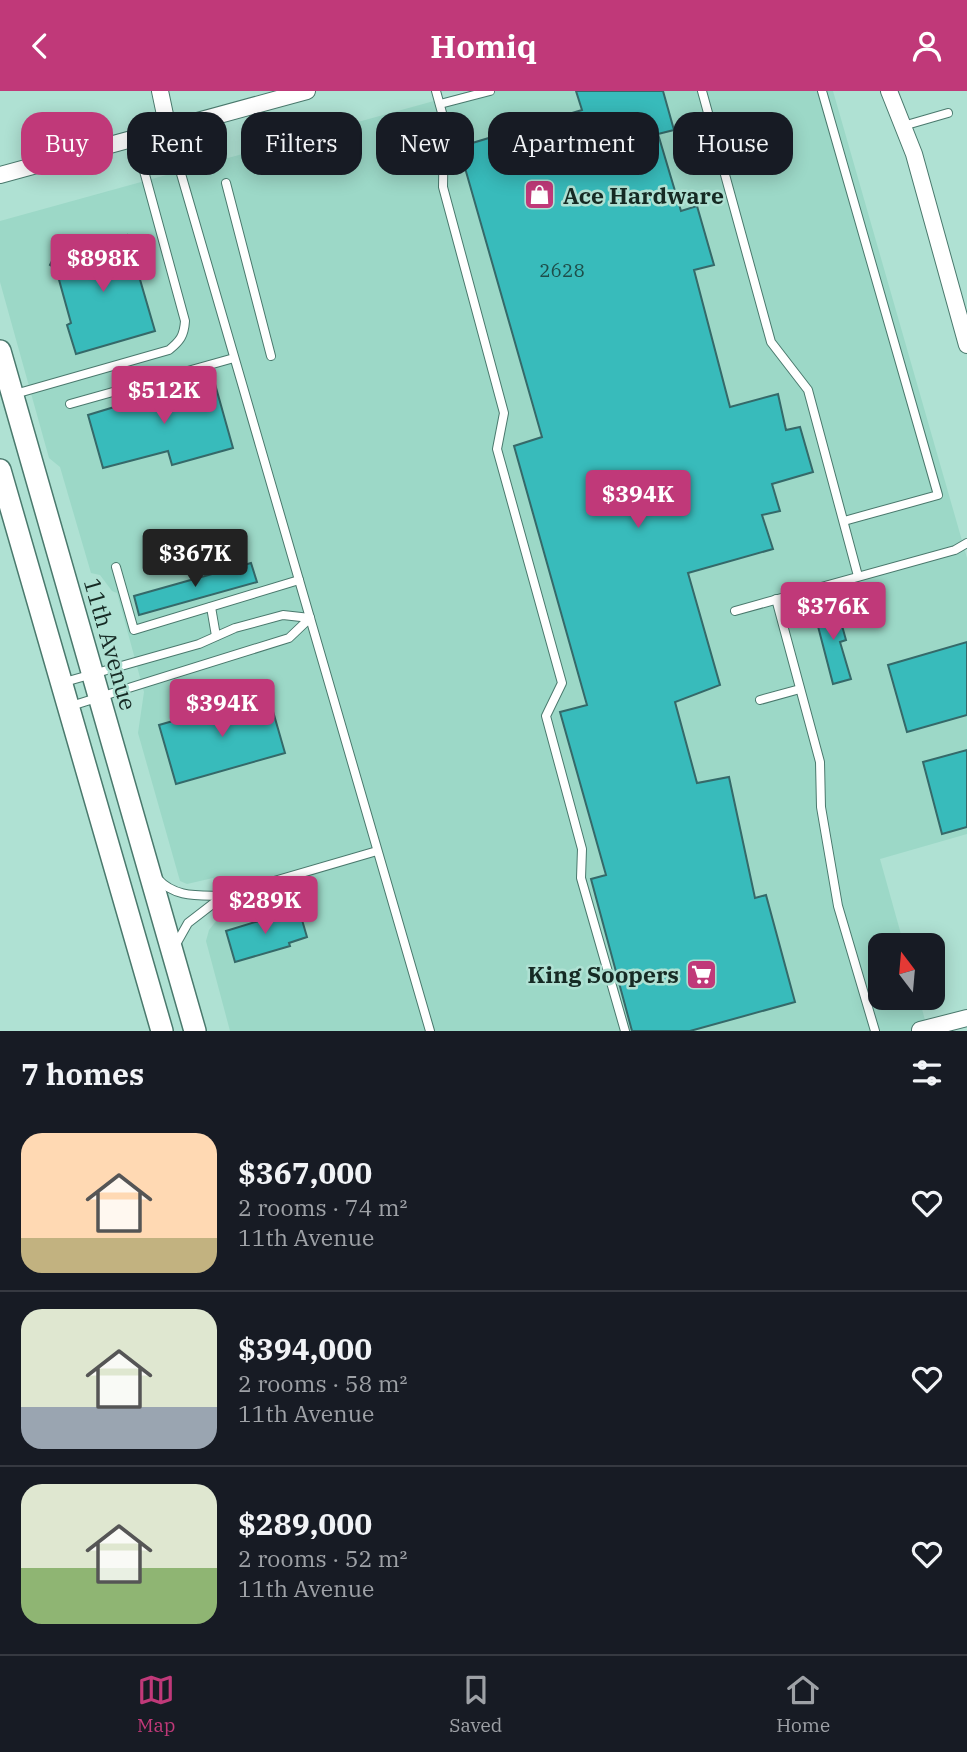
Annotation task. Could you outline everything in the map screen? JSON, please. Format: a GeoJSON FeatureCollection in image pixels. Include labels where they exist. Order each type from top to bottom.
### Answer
{"type":"FeatureCollection","features":[{"type":"Feature","properties":{"kind":"main road","name":"11th Avenue"},"geometry":{"type":"LineString","coordinates":[[0,351],[195,1031]]}},
{"type":"Feature","properties":{"kind":"main road"},"geometry":{"type":"LineString","coordinates":[[0,470],[162,1031]]}},
{"type":"Feature","properties":{"kind":"street"},"geometry":{"type":"LineString","coordinates":[[160,91],[164,112]]}},
{"type":"Feature","properties":{"kind":"street"},"geometry":{"type":"LineString","coordinates":[[227,113],[307,91]]}},
{"type":"Feature","properties":{"kind":"street"},"geometry":{"type":"LineString","coordinates":[[889,91],[914,154],[965,327],[967,345]]}},
{"type":"Feature","properties":{"kind":"street"},"geometry":{"type":"LineString","coordinates":[[0,175],[127,140]]}},
{"type":"Feature","properties":{"kind":"street"},"geometry":{"type":"LineString","coordinates":[[918,1031],[967,1017]]}},
{"type":"Feature","properties":{"kind":"lane"},"geometry":{"type":"LineString","coordinates":[[436,91],[444,120],[443,187],[504,413],[497,449],[562,684],[546,716],[582,849],[581,878],[625,1031]]}},
{"type":"Feature","properties":{"kind":"lane"},"geometry":{"type":"LineString","coordinates":[[440,104],[490,91]]}},
{"type":"Feature","properties":{"kind":"lane"},"geometry":{"type":"LineString","coordinates":[[702,91],[771,342],[808,390],[858,576]]}},
{"type":"Feature","properties":{"kind":"lane"},"geometry":{"type":"LineString","coordinates":[[822,91],[938,495],[844,521]]}},
{"type":"Feature","properties":{"kind":"lane"},"geometry":{"type":"LineString","coordinates":[[903,126],[948,113]]}},
{"type":"Feature","properties":{"kind":"lane"},"geometry":{"type":"LineString","coordinates":[[12,395],[169,350],[180,341],[185,321],[145,175]]}},
{"type":"Feature","properties":{"kind":"lane"},"geometry":{"type":"LineString","coordinates":[[181,175],[429,1031]]}},
{"type":"Feature","properties":{"kind":"lane"},"geometry":{"type":"LineString","coordinates":[[226,183],[271,356]]}},
{"type":"Feature","properties":{"kind":"lane"},"geometry":{"type":"LineString","coordinates":[[69,404],[234,358]]}},
{"type":"Feature","properties":{"kind":"lane"},"geometry":{"type":"LineString","coordinates":[[735,611],[955,550],[967,543]]}},
{"type":"Feature","properties":{"kind":"lane"},"geometry":{"type":"LineString","coordinates":[[116,567],[134,630],[299,580]]}},
{"type":"Feature","properties":{"kind":"lane"},"geometry":{"type":"LineString","coordinates":[[776,599],[820,762],[821,807],[838,906],[875,1031]]}},
{"type":"Feature","properties":{"kind":"lane"},"geometry":{"type":"LineString","coordinates":[[211,607],[216,636]]}},
{"type":"Feature","properties":{"kind":"lane"},"geometry":{"type":"LineString","coordinates":[[61,683],[199,644],[282,615],[310,618]]}},
{"type":"Feature","properties":{"kind":"lane"},"geometry":{"type":"LineString","coordinates":[[68,707],[289,638],[310,618]]}},
{"type":"Feature","properties":{"kind":"lane"},"geometry":{"type":"LineString","coordinates":[[760,700],[800,689]]}},
{"type":"Feature","properties":{"kind":"lane"},"geometry":{"type":"LineString","coordinates":[[149,871],[165,887],[181,894],[223,896],[377,851]]}},
{"type":"Feature","properties":{"kind":"lane"},"geometry":{"type":"LineString","coordinates":[[176,970],[175,945],[181,933],[188,923],[223,896]]}},
{"type":"Feature","properties":{"kind":"shaded area"},"geometry":{"type":"Polygon","coordinates":[[[470,91],[833,91],[967,558],[967,834],[880,859],[901,933],[868,933],[868,1010],[922,1010],[928,1031],[230,1031],[206,941],[209,930],[217,920],[227,917],[213,878],[187,884],[180,881],[138,733],[144,692],[117,593],[112,591],[100,575],[91,573],[60,467],[49,458],[0,282],[0,221],[166,175],[227,175],[227,158],[241,154],[241,175],[362,175],[362,121],[376,117],[376,175],[474,175],[474,112],[394,112],[470,91]]]}},
{"type":"Feature","properties":{"kind":"building"},"geometry":{"type":"Polygon","coordinates":[[[576,91],[663,91],[673,130],[659,134],[659,112],[575,112],[582,110],[576,91]]]}},
{"type":"Feature","properties":{"kind":"building"},"geometry":{"type":"Polygon","coordinates":[[[659,137],[681,211],[697,206],[714,265],[694,270],[730,407],[778,394],[786,430],[800,427],[813,472],[772,484],[780,511],[762,515],[773,549],[688,573],[720,685],[675,702],[697,783],[729,777],[755,898],[766,895],[795,1002],[690,1031],[632,1031],[591,879],[606,875],[560,712],[587,705],[514,446],[542,437],[467,175],[474,175],[474,142],[488,138],[488,175],[659,175],[659,137]]]}},
{"type":"Feature","properties":{"kind":"building"},"geometry":{"type":"Polygon","coordinates":[[[127,235],[155,331],[76,354],[67,325],[71,323],[56,269],[50,265],[57,251],[63,253],[127,235]]]}},
{"type":"Feature","properties":{"kind":"building"},"geometry":{"type":"Polygon","coordinates":[[[213,377],[233,448],[172,465],[168,451],[103,468],[88,415],[213,377]]]}},
{"type":"Feature","properties":{"kind":"building"},"geometry":{"type":"Polygon","coordinates":[[[251,563],[257,582],[139,615],[134,596],[251,563]]]}},
{"type":"Feature","properties":{"kind":"building"},"geometry":{"type":"Polygon","coordinates":[[[836,604],[846,640],[840,642],[851,679],[833,684],[814,611],[836,604]]]}},
{"type":"Feature","properties":{"kind":"building"},"geometry":{"type":"Polygon","coordinates":[[[967,642],[967,715],[907,732],[888,665],[967,642]]]}},
{"type":"Feature","properties":{"kind":"building"},"geometry":{"type":"Polygon","coordinates":[[[268,694],[285,753],[176,784],[159,725],[268,694]]]}},
{"type":"Feature","properties":{"kind":"building"},"geometry":{"type":"Polygon","coordinates":[[[967,750],[967,827],[942,834],[923,762],[967,750]]]}},
{"type":"Feature","properties":{"kind":"building"},"geometry":{"type":"Polygon","coordinates":[[[300,913],[307,937],[289,943],[290,946],[235,962],[226,931],[275,916],[276,919],[300,913]]]}},
{"type":"Feature","properties":{"kind":"place","name":"Ace Hardware"},"geometry":{"type":"Point","coordinates":[540,195]}},
{"type":"Feature","properties":{"kind":"place","name":"King Soopers"},"geometry":{"type":"Point","coordinates":[702,974]}}]}
